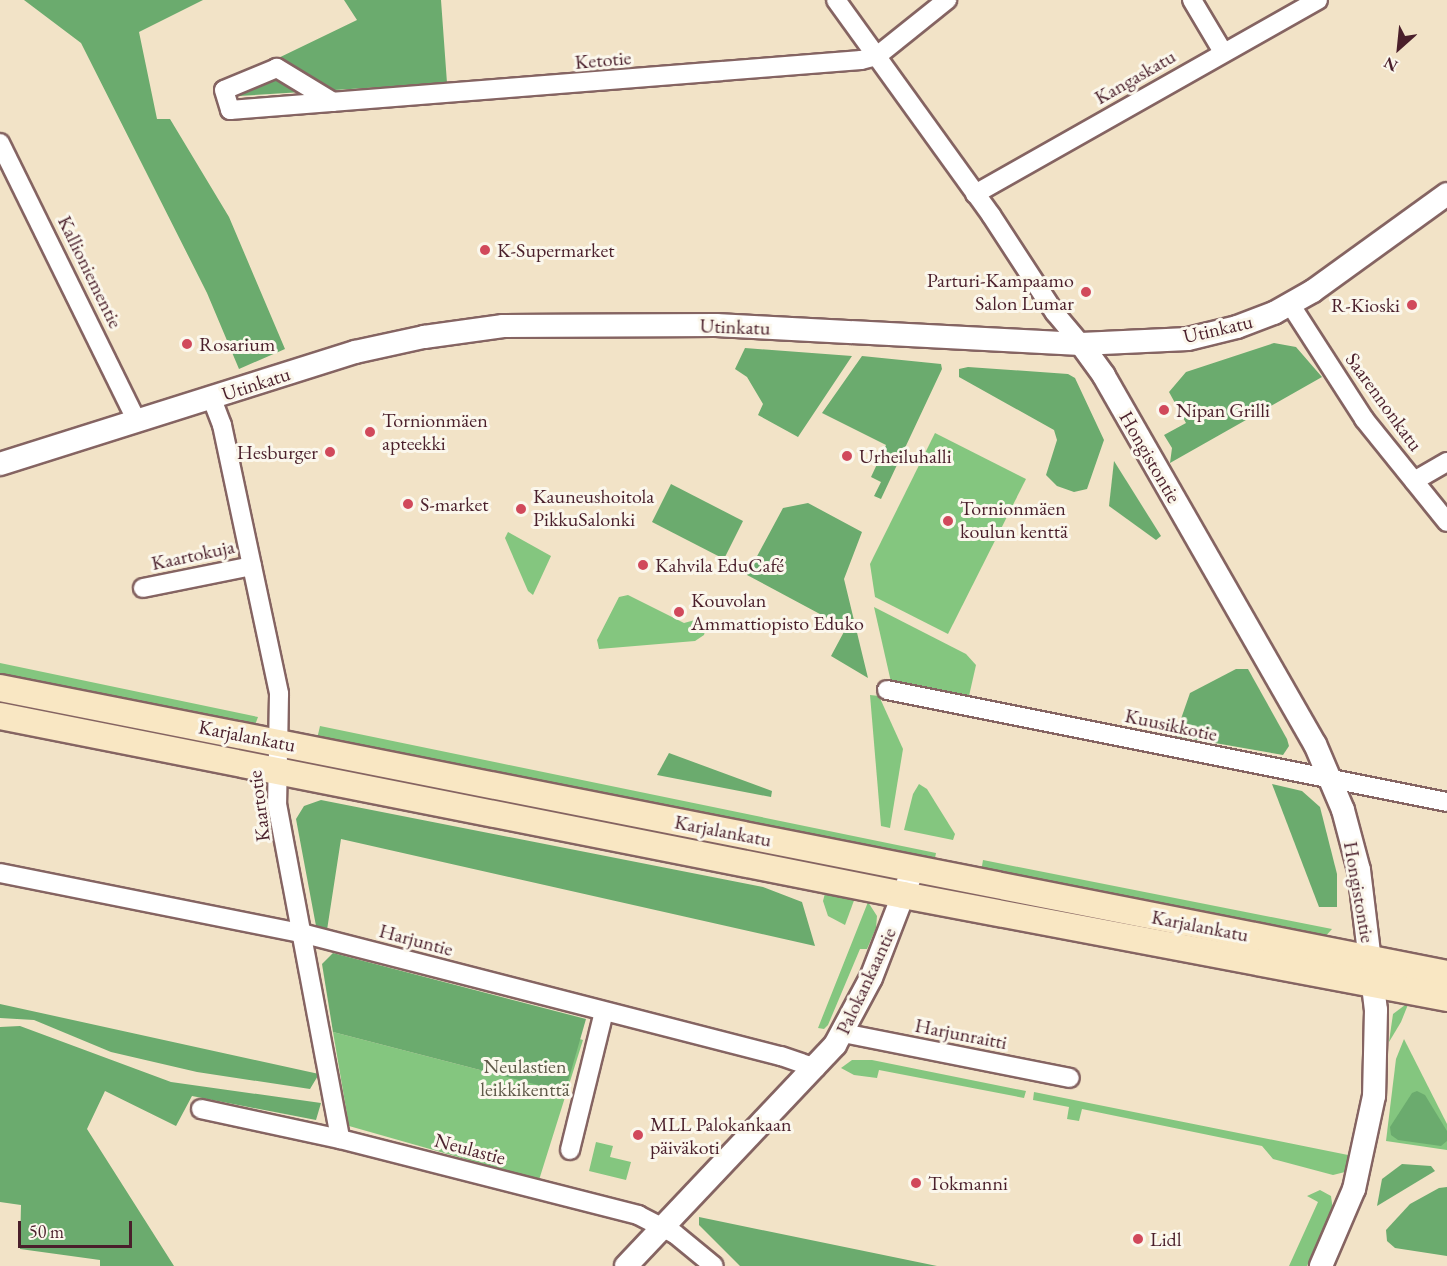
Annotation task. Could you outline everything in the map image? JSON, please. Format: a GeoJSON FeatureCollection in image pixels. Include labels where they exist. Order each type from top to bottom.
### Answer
{"type":"FeatureCollection","features":[{"type":"Feature","properties":{"kind":"main road","name":"Karjalankatu"},"geometry":{"type":"LineString","coordinates":[[0,688],[913,869],[1372,972],[1447,998]]}},
{"type":"Feature","properties":{"kind":"main road","name":"Karjalankatu"},"geometry":{"type":"LineString","coordinates":[[0,716],[903,895],[1372,972],[1447,974]]}},
{"type":"Feature","properties":{"kind":"street","name":"Hongistontie"},"geometry":{"type":"LineString","coordinates":[[836,0],[975,194],[1055,313],[1104,375],[1332,780],[1359,870],[1372,972],[1376,1062],[1370,1126],[1354,1189],[1321,1266]]}},
{"type":"Feature","properties":{"kind":"street"},"geometry":{"type":"LineString","coordinates":[[877,56],[947,0]]}},
{"type":"Feature","properties":{"kind":"street"},"geometry":{"type":"LineString","coordinates":[[1192,0],[1223,52]]}},
{"type":"Feature","properties":{"kind":"street","name":"Kangaskatu"},"geometry":{"type":"LineString","coordinates":[[975,194],[1318,0]]}},
{"type":"Feature","properties":{"kind":"street","name":"Ketotie"},"geometry":{"type":"LineString","coordinates":[[333,102],[276,68],[224,90],[230,111],[572,86],[877,56]]}},
{"type":"Feature","properties":{"kind":"street","name":"Kallioniementie"},"geometry":{"type":"LineString","coordinates":[[0,143],[137,422]]}},
{"type":"Feature","properties":{"kind":"street","name":"Utinkatu"},"geometry":{"type":"LineString","coordinates":[[0,464],[213,399],[355,352],[503,326],[716,326],[1081,344],[1188,339],[1248,324],[1290,304],[1447,194]]}},
{"type":"Feature","properties":{"kind":"street","name":"Saarennonkatu"},"geometry":{"type":"LineString","coordinates":[[1290,304],[1359,412],[1447,522]]}},
{"type":"Feature","properties":{"kind":"street","name":"Kaartotie"},"geometry":{"type":"LineString","coordinates":[[213,399],[222,425],[279,694],[276,742],[277,804],[305,934],[340,1139]]}},
{"type":"Feature","properties":{"kind":"street"},"geometry":{"type":"LineString","coordinates":[[1414,481],[1447,462]]}},
{"type":"Feature","properties":{"kind":"street","name":"Kaartokuja"},"geometry":{"type":"LineString","coordinates":[[143,588],[252,566]]}},
{"type":"Feature","properties":{"kind":"street","name":"Kuusikkotie"},"geometry":{"type":"LineString","coordinates":[[887,690],[1447,802]]}},
{"type":"Feature","properties":{"kind":"street","name":"Palokankaantie"},"geometry":{"type":"LineString","coordinates":[[627,1266],[662,1225],[816,1068],[843,1033],[871,978],[913,869]]}},
{"type":"Feature","properties":{"kind":"street","name":"Harjuntie"},"geometry":{"type":"LineString","coordinates":[[0,873],[305,934],[781,1056],[816,1068]]}},
{"type":"Feature","properties":{"kind":"street"},"geometry":{"type":"LineString","coordinates":[[570,1150],[604,1012]]}},
{"type":"Feature","properties":{"kind":"street","name":"Harjunraitti"},"geometry":{"type":"LineString","coordinates":[[843,1033],[1070,1078]]}},
{"type":"Feature","properties":{"kind":"street","name":"Neulastie"},"geometry":{"type":"LineString","coordinates":[[201,1109],[340,1139],[638,1215],[662,1225],[714,1266]]}},
{"type":"Feature","properties":{"kind":"green space"},"geometry":{"type":"Polygon","coordinates":[[[24,0],[203,0],[139,32],[157,119],[170,119],[229,217],[285,349],[239,369],[207,293],[81,43],[24,0]]]}},
{"type":"Feature","properties":{"kind":"green space"},"geometry":{"type":"Polygon","coordinates":[[[344,0],[441,0],[447,83],[239,96],[233,80],[357,20],[344,0]]]}},
{"type":"Feature","properties":{"kind":"green space"},"geometry":{"type":"Polygon","coordinates":[[[1274,343],[1296,347],[1322,377],[1170,463],[1172,448],[1164,435],[1186,423],[1169,392],[1186,372],[1274,343]]]}},
{"type":"Feature","properties":{"kind":"green space"},"geometry":{"type":"Polygon","coordinates":[[[745,348],[852,356],[798,437],[758,415],[763,404],[747,377],[735,369],[745,348]]]}},
{"type":"Feature","properties":{"kind":"green space"},"geometry":{"type":"Polygon","coordinates":[[[862,356],[941,364],[942,369],[881,499],[874,496],[881,482],[871,477],[886,445],[822,413],[862,356]]]}},
{"type":"Feature","properties":{"kind":"green space"},"geometry":{"type":"Polygon","coordinates":[[[968,367],[1068,374],[1075,378],[1104,440],[1087,489],[1074,492],[1057,486],[1046,475],[1057,440],[1054,430],[959,377],[959,369],[968,367]]]}},
{"type":"Feature","properties":{"kind":"green space","name":"Tornionmäen koulun kenttä"},"geometry":{"type":"Polygon","coordinates":[[[935,433],[1026,479],[948,634],[875,597],[870,564],[935,433]]]}},
{"type":"Feature","properties":{"kind":"green space"},"geometry":{"type":"Polygon","coordinates":[[[1114,461],[1161,536],[1156,540],[1109,506],[1114,461]]]}},
{"type":"Feature","properties":{"kind":"green space"},"geometry":{"type":"Polygon","coordinates":[[[671,484],[743,521],[724,559],[652,522],[671,484]]]}},
{"type":"Feature","properties":{"kind":"green space"},"geometry":{"type":"Polygon","coordinates":[[[808,503],[862,532],[844,579],[868,678],[831,656],[846,628],[747,575],[783,508],[808,503]]]}},
{"type":"Feature","properties":{"kind":"green space"},"geometry":{"type":"Polygon","coordinates":[[[508,532],[551,556],[533,595],[528,591],[505,538],[508,532]]]}},
{"type":"Feature","properties":{"kind":"green space"},"geometry":{"type":"Polygon","coordinates":[[[628,595],[684,623],[695,620],[706,627],[704,635],[695,641],[599,649],[597,640],[619,597],[628,595]]]}},
{"type":"Feature","properties":{"kind":"green space"},"geometry":{"type":"Polygon","coordinates":[[[874,607],[966,654],[976,665],[969,696],[891,682],[874,607]]]}},
{"type":"Feature","properties":{"kind":"green space"},"geometry":{"type":"Polygon","coordinates":[[[0,663],[258,717],[253,730],[0,679],[0,663]]]}},
{"type":"Feature","properties":{"kind":"green space"},"geometry":{"type":"Polygon","coordinates":[[[1236,669],[1248,669],[1287,739],[1289,746],[1283,755],[1175,736],[1190,693],[1236,669]]]}},
{"type":"Feature","properties":{"kind":"green space"},"geometry":{"type":"Polygon","coordinates":[[[870,695],[879,696],[903,749],[890,828],[881,826],[870,695]]]}},
{"type":"Feature","properties":{"kind":"green space"},"geometry":{"type":"Polygon","coordinates":[[[0,697],[245,744],[243,755],[0,706],[0,697]]]}},
{"type":"Feature","properties":{"kind":"green space"},"geometry":{"type":"Polygon","coordinates":[[[320,726],[936,853],[934,863],[317,739],[320,726]]]}},
{"type":"Feature","properties":{"kind":"green space"},"geometry":{"type":"Polygon","coordinates":[[[669,753],[772,791],[771,797],[657,775],[669,753]]]}},
{"type":"Feature","properties":{"kind":"green space"},"geometry":{"type":"Polygon","coordinates":[[[313,758],[884,875],[884,877],[311,768],[313,758]]]}},
{"type":"Feature","properties":{"kind":"green space"},"geometry":{"type":"Polygon","coordinates":[[[919,784],[927,789],[955,834],[953,840],[904,830],[913,794],[919,784]]]}},
{"type":"Feature","properties":{"kind":"green space"},"geometry":{"type":"Polygon","coordinates":[[[1272,784],[1302,791],[1320,807],[1337,874],[1337,907],[1319,907],[1272,784]]]}},
{"type":"Feature","properties":{"kind":"green space"},"geometry":{"type":"Polygon","coordinates":[[[321,800],[763,887],[802,902],[815,946],[341,839],[327,930],[316,926],[296,819],[304,806],[321,800]]]}},
{"type":"Feature","properties":{"kind":"green space"},"geometry":{"type":"Polygon","coordinates":[[[983,860],[1332,929],[1324,938],[981,872],[983,860]]]}},
{"type":"Feature","properties":{"kind":"green space"},"geometry":{"type":"Polygon","coordinates":[[[826,889],[856,895],[845,925],[828,916],[823,901],[826,889]]]}},
{"type":"Feature","properties":{"kind":"green space"},"geometry":{"type":"Polygon","coordinates":[[[868,902],[877,916],[876,928],[867,949],[860,949],[828,1025],[824,1029],[818,1028],[868,902]]]}},
{"type":"Feature","properties":{"kind":"green space","name":"Neulastien leikkikenttä"},"geometry":{"type":"Polygon","coordinates":[[[333,953],[586,1019],[565,1092],[333,1032],[322,964],[333,953]]]}},
{"type":"Feature","properties":{"kind":"green space"},"geometry":{"type":"Polygon","coordinates":[[[1409,1002],[1401,1022],[1389,1042],[1393,1014],[1409,1002]]]}},
{"type":"Feature","properties":{"kind":"green space"},"geometry":{"type":"Polygon","coordinates":[[[0,1004],[319,1074],[310,1089],[197,1072],[111,1052],[34,1020],[0,1018],[0,1004]]]}},
{"type":"Feature","properties":{"kind":"green space","name":"Neulastien leikkikenttä"},"geometry":{"type":"Polygon","coordinates":[[[495,1014],[583,1040],[539,1180],[349,1126],[333,1032],[480,1070],[495,1014]]]}},
{"type":"Feature","properties":{"kind":"green space"},"geometry":{"type":"Polygon","coordinates":[[[20,1026],[171,1082],[321,1103],[316,1120],[192,1096],[176,1126],[105,1091],[87,1129],[174,1266],[100,1266],[100,1260],[20,1249],[21,1205],[0,1202],[0,1027],[20,1026]]]}},
{"type":"Feature","properties":{"kind":"green space"},"geometry":{"type":"Polygon","coordinates":[[[1404,1039],[1447,1124],[1447,1150],[1386,1141],[1396,1059],[1404,1039]]]}},
{"type":"Feature","properties":{"kind":"green space"},"geometry":{"type":"Polygon","coordinates":[[[852,1060],[872,1060],[1026,1091],[1024,1098],[879,1070],[877,1078],[854,1075],[841,1068],[852,1060]]]}},
{"type":"Feature","properties":{"kind":"green space"},"geometry":{"type":"Polygon","coordinates":[[[1417,1091],[1425,1095],[1447,1131],[1447,1141],[1441,1146],[1398,1140],[1391,1135],[1390,1127],[1412,1093],[1417,1091]]]}},
{"type":"Feature","properties":{"kind":"green space"},"geometry":{"type":"Polygon","coordinates":[[[1034,1092],[1353,1156],[1345,1172],[1333,1175],[1273,1159],[1262,1146],[1082,1109],[1079,1121],[1067,1119],[1069,1107],[1033,1100],[1034,1092]]]}},
{"type":"Feature","properties":{"kind":"green space"},"geometry":{"type":"Polygon","coordinates":[[[596,1142],[613,1146],[610,1157],[631,1162],[626,1180],[589,1171],[596,1142]]]}},
{"type":"Feature","properties":{"kind":"green space"},"geometry":{"type":"Polygon","coordinates":[[[1402,1164],[1431,1166],[1435,1171],[1377,1206],[1382,1179],[1402,1164]]]}},
{"type":"Feature","properties":{"kind":"green space"},"geometry":{"type":"Polygon","coordinates":[[[1447,1187],[1447,1256],[1395,1248],[1387,1241],[1386,1230],[1410,1204],[1439,1188],[1447,1187]]]}},
{"type":"Feature","properties":{"kind":"green space"},"geometry":{"type":"Polygon","coordinates":[[[1320,1190],[1331,1196],[1333,1210],[1307,1266],[1289,1266],[1318,1202],[1307,1196],[1320,1190]]]}},
{"type":"Feature","properties":{"kind":"green space"},"geometry":{"type":"Polygon","coordinates":[[[699,1217],[937,1266],[740,1266],[699,1225],[699,1217]]]}},
{"type":"Feature","properties":{"kind":"place","name":"K-Supermarket"},"geometry":{"type":"Point","coordinates":[485,250]}},
{"type":"Feature","properties":{"kind":"place","name":"Parturi-Kampaamo Salon Lumar"},"geometry":{"type":"Point","coordinates":[1086,292]}},
{"type":"Feature","properties":{"kind":"place","name":"R-Kioski"},"geometry":{"type":"Point","coordinates":[1412,305]}},
{"type":"Feature","properties":{"kind":"place","name":"Rosarium"},"geometry":{"type":"Point","coordinates":[187,344]}},
{"type":"Feature","properties":{"kind":"place","name":"Nipan Grilli"},"geometry":{"type":"Point","coordinates":[1164,410]}},
{"type":"Feature","properties":{"kind":"place","name":"Tornionmäen apteekki"},"geometry":{"type":"Point","coordinates":[370,432]}},
{"type":"Feature","properties":{"kind":"place","name":"Hesburger"},"geometry":{"type":"Point","coordinates":[330,452]}},
{"type":"Feature","properties":{"kind":"place","name":"Urheiluhalli"},"geometry":{"type":"Point","coordinates":[847,456]}},
{"type":"Feature","properties":{"kind":"place","name":"S-market"},"geometry":{"type":"Point","coordinates":[408,504]}},
{"type":"Feature","properties":{"kind":"place","name":"Kauneushoitola PikkuSalonki"},"geometry":{"type":"Point","coordinates":[521,509]}},
{"type":"Feature","properties":{"kind":"place","name":"Tornionmäen koulun kenttä"},"geometry":{"type":"Point","coordinates":[948,521]}},
{"type":"Feature","properties":{"kind":"place","name":"Kahvila EduCafé"},"geometry":{"type":"Point","coordinates":[643,565]}},
{"type":"Feature","properties":{"kind":"place","name":"Kouvolan Ammattiopisto Eduko"},"geometry":{"type":"Point","coordinates":[679,612]}},
{"type":"Feature","properties":{"kind":"place","name":"MLL Palokankaan päiväkoti"},"geometry":{"type":"Point","coordinates":[638,1135]}},
{"type":"Feature","properties":{"kind":"place","name":"Tokmanni"},"geometry":{"type":"Point","coordinates":[916,1183]}},
{"type":"Feature","properties":{"kind":"place","name":"Lidl"},"geometry":{"type":"Point","coordinates":[1138,1239]}}]}
